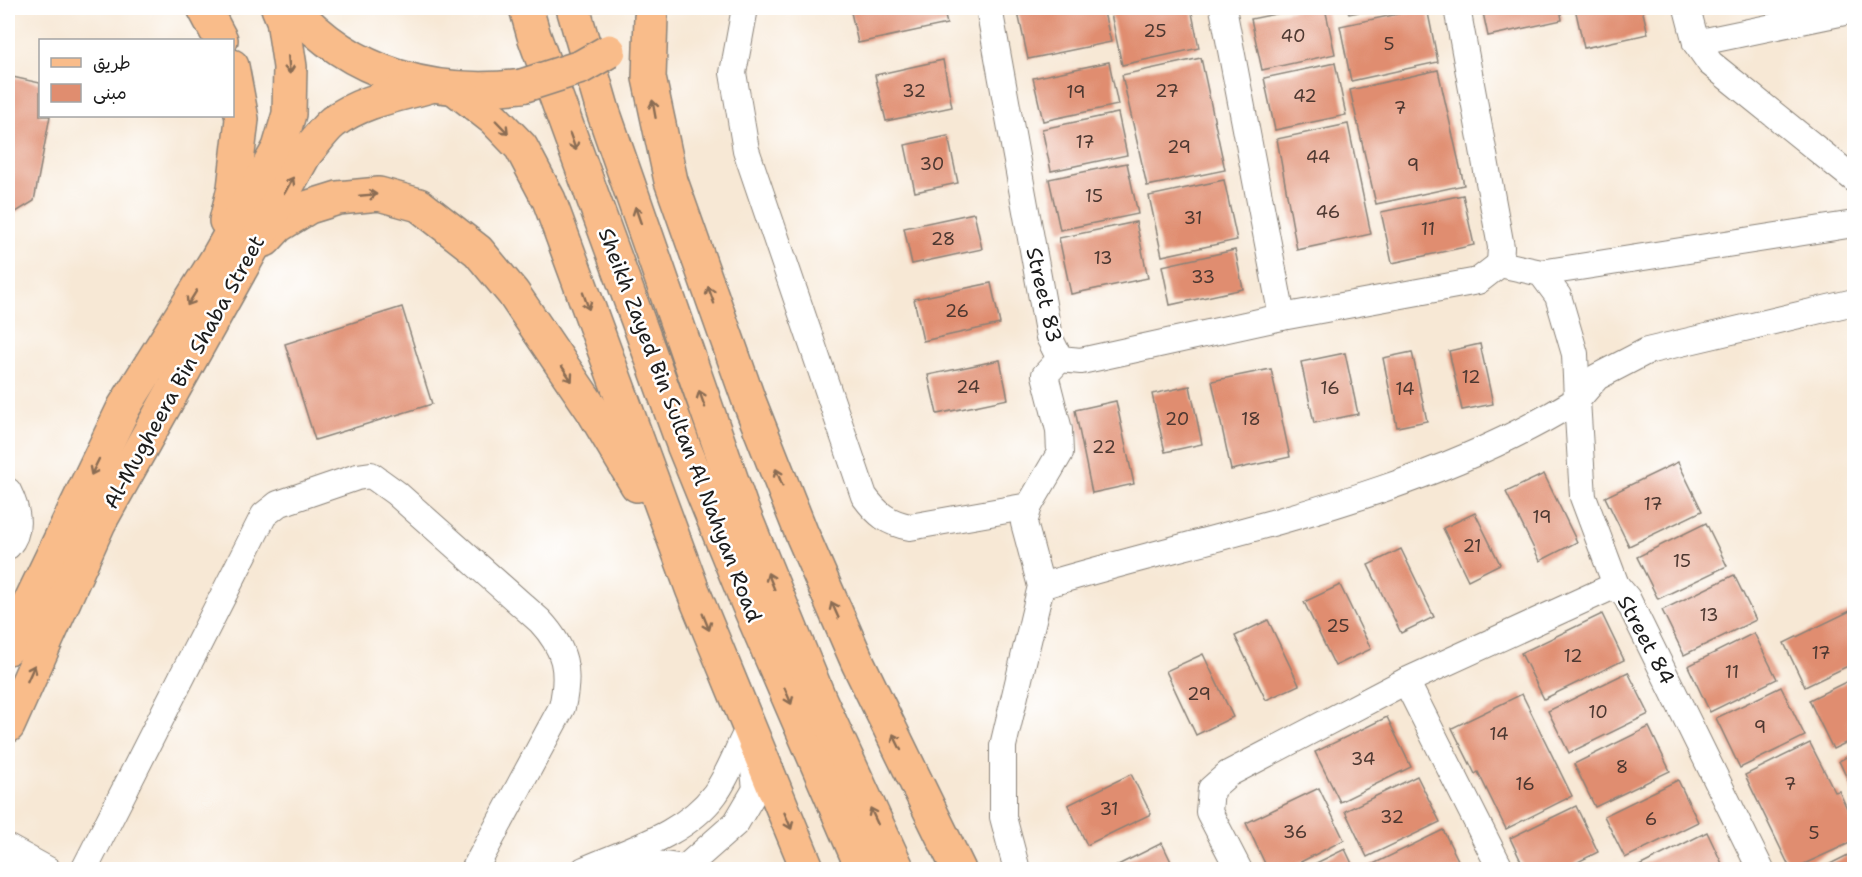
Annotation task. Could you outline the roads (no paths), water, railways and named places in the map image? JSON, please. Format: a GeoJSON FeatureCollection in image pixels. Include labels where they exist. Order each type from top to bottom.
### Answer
{"type":"FeatureCollection","features":[{"type":"Feature","properties":{"kind":"main road"},"geometry":{"type":"LineString","coordinates":[[204,8],[220,39]]}},
{"type":"Feature","properties":{"kind":"main road","name":"Al-Mugheera Bin Shaba Street"},"geometry":{"type":"LineString","coordinates":[[8,726],[99,524],[231,259],[279,148],[289,114],[290,67],[283,20],[278,8]]}},
{"type":"Feature","properties":{"kind":"main road"},"geometry":{"type":"LineString","coordinates":[[293,8],[310,27],[366,65],[444,88],[494,119],[521,147],[549,200],[693,591],[808,870]]}},
{"type":"Feature","properties":{"kind":"main road","name":"Sheikh Zayed Bin Sultan Al Nahyan Road"},"geometry":{"type":"LineString","coordinates":[[526,8],[534,36],[684,447],[748,604],[863,870]]}},
{"type":"Feature","properties":{"kind":"main road","name":"Sheikh Zayed Bin Sultan Al Nahyan Road"},"geometry":{"type":"LineString","coordinates":[[573,8],[603,111],[741,507],[820,700],[898,870]]}},
{"type":"Feature","properties":{"kind":"main road"},"geometry":{"type":"LineString","coordinates":[[444,88],[522,86],[581,67],[609,51],[654,12]]}},
{"type":"Feature","properties":{"kind":"main road"},"geometry":{"type":"LineString","coordinates":[[654,12],[649,78],[671,181],[745,390],[801,532],[858,663],[959,870]]}},
{"type":"Feature","properties":{"kind":"main road"},"geometry":{"type":"LineString","coordinates":[[231,259],[234,188],[242,119],[234,77]]}},
{"type":"Feature","properties":{"kind":"main road","name":"Al-Mugheera Bin Shaba Street"},"geometry":{"type":"LineString","coordinates":[[8,648],[124,407],[305,154],[333,122],[385,98],[444,88]]}},
{"type":"Feature","properties":{"kind":"main road"},"geometry":{"type":"LineString","coordinates":[[231,259],[309,207],[338,198],[379,194],[419,204],[478,251],[513,293],[593,411],[628,469],[693,591]]}},
{"type":"Feature","properties":{"kind":"street"},"geometry":{"type":"LineString","coordinates":[[745,8],[733,73],[746,150],[864,496],[875,511],[892,524],[910,527],[1029,506]]}},
{"type":"Feature","properties":{"kind":"street","name":"Street 83"},"geometry":{"type":"LineString","coordinates":[[989,8],[1049,337],[1060,359],[1081,360],[1282,316],[1478,281],[1500,264]]}},
{"type":"Feature","properties":{"kind":"street"},"geometry":{"type":"LineString","coordinates":[[1223,8],[1282,316]]}},
{"type":"Feature","properties":{"kind":"street"},"geometry":{"type":"LineString","coordinates":[[1457,8],[1501,247],[1500,264],[1541,273],[1854,224]]}},
{"type":"Feature","properties":{"kind":"street"},"geometry":{"type":"LineString","coordinates":[[1687,8],[1696,43],[1710,63],[1854,179]]}},
{"type":"Feature","properties":{"kind":"street"},"geometry":{"type":"LineString","coordinates":[[1696,43],[1854,10]]}},
{"type":"Feature","properties":{"kind":"street"},"geometry":{"type":"LineString","coordinates":[[1541,273],[1558,296],[1575,354],[1583,496],[1616,585]]}},
{"type":"Feature","properties":{"kind":"street"},"geometry":{"type":"LineString","coordinates":[[1041,586],[1150,554],[1305,514],[1490,448],[1536,425],[1577,400],[1598,378],[1647,351],[1854,302]]}},
{"type":"Feature","properties":{"kind":"street"},"geometry":{"type":"LineString","coordinates":[[1017,870],[1003,817],[1003,746],[1041,586],[1024,523],[1029,506],[1060,453],[1059,430],[1046,375],[1060,359]]}},
{"type":"Feature","properties":{"kind":"street"},"geometry":{"type":"LineString","coordinates":[[84,870],[264,515],[278,504],[357,477],[371,475],[396,493],[540,621],[553,637],[566,665],[567,681],[562,707],[474,870]]}},
{"type":"Feature","properties":{"kind":"street"},"geometry":{"type":"LineString","coordinates":[[8,491],[13,540],[8,546]]}},
{"type":"Feature","properties":{"kind":"street","name":"Street 84"},"geometry":{"type":"LineString","coordinates":[[1239,870],[1209,812],[1211,789],[1228,774],[1406,681],[1616,585],[1627,598],[1761,870]]}},
{"type":"Feature","properties":{"kind":"street"},"geometry":{"type":"LineString","coordinates":[[1406,681],[1501,870]]}},
{"type":"Feature","properties":{"kind":"street"},"geometry":{"type":"LineString","coordinates":[[584,870],[674,831],[697,814],[716,793],[749,728]]}},
{"type":"Feature","properties":{"kind":"street"},"geometry":{"type":"LineString","coordinates":[[627,870],[644,862],[685,868],[736,823],[756,789],[749,728]]}},
{"type":"Feature","properties":{"kind":"street"},"geometry":{"type":"LineString","coordinates":[[8,848],[48,870]]}}]}
